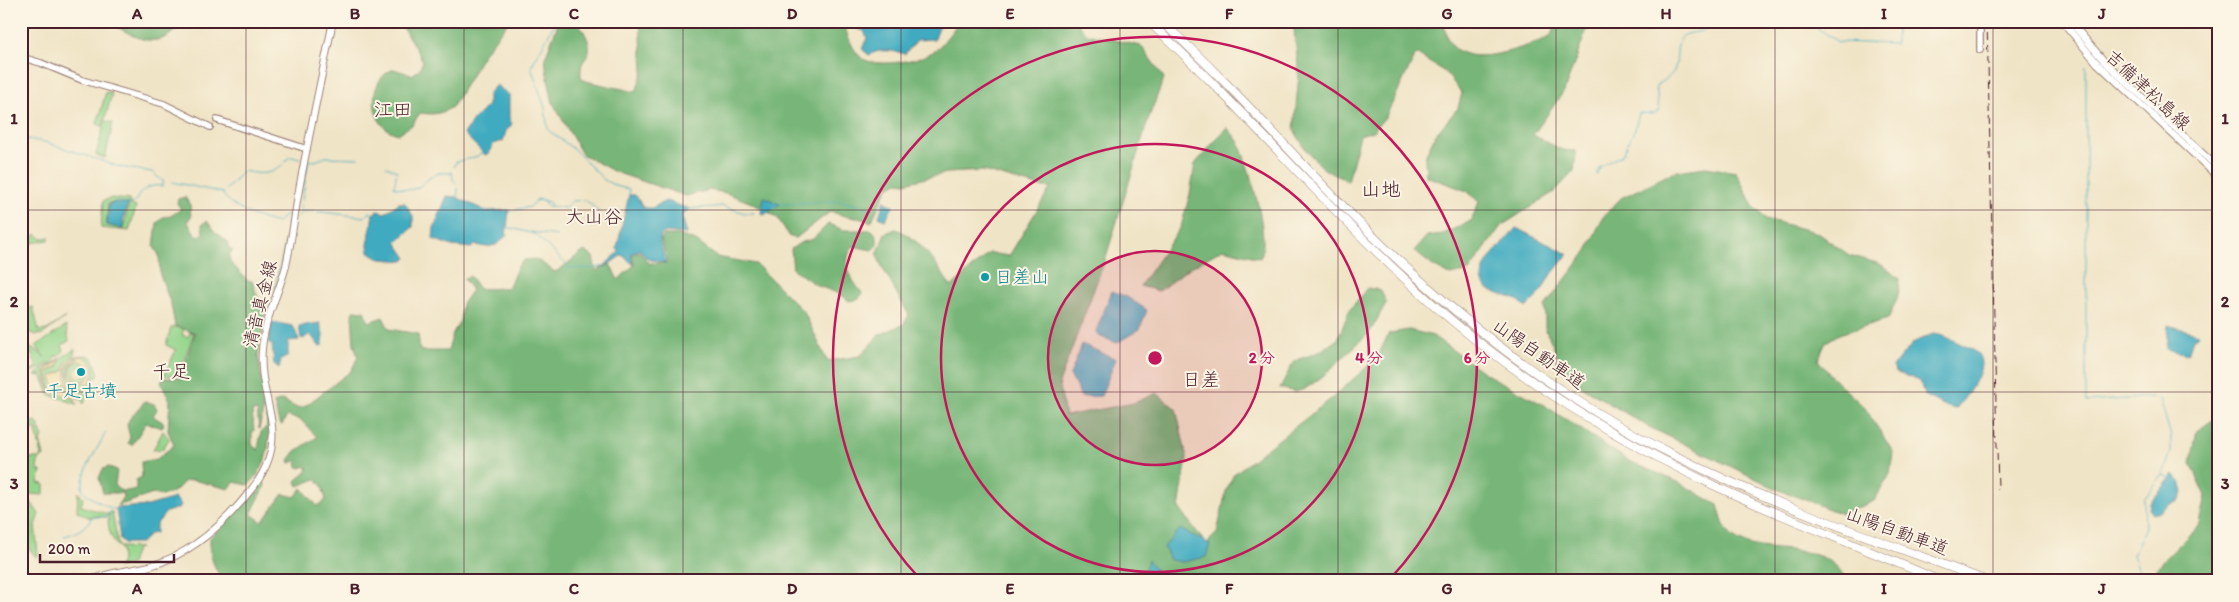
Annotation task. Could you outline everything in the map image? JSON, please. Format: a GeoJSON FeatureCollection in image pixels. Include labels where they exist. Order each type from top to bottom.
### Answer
{"type":"FeatureCollection","features":[{"type":"Feature","properties":{"kind":"highway","name":"山陽自動車道"},"geometry":{"type":"LineString","coordinates":[[1148,21],[1220,90],[1367,242],[1450,318],[1519,372],[1572,408],[1675,466],[1755,504],[1940,581]]}},
{"type":"Feature","properties":{"kind":"highway","name":"山陽自動車道"},"geometry":{"type":"LineString","coordinates":[[1161,21],[1226,83],[1398,260],[1455,311],[1524,365],[1626,429],[1718,476],[1816,518],[1987,581]]}},
{"type":"Feature","properties":{"kind":"main road","name":"清音真金線"},"geometry":{"type":"LineString","coordinates":[[88,581],[108,574],[157,563],[189,549],[219,524],[251,490],[262,473],[270,450],[273,423],[263,372],[262,347],[286,266],[333,21]]}},
{"type":"Feature","properties":{"kind":"main road","name":"吉備津松島線"},"geometry":{"type":"LineString","coordinates":[[2062,21],[2097,63],[2218,177]]}},
{"type":"Feature","properties":{"kind":"main road","name":"吉備津松島線"},"geometry":{"type":"LineString","coordinates":[[2070,21],[2104,61],[2218,168]]}},
{"type":"Feature","properties":{"kind":"street"},"geometry":{"type":"LineString","coordinates":[[1980,21],[1980,50]]}},
{"type":"Feature","properties":{"kind":"street"},"geometry":{"type":"LineString","coordinates":[[21,57],[47,65],[77,79],[164,104],[210,127]]}},
{"type":"Feature","properties":{"kind":"street"},"geometry":{"type":"LineString","coordinates":[[217,120],[307,149]]}},
{"type":"Feature","properties":{"kind":"green space"},"geometry":{"type":"Polygon","coordinates":[[[105,21],[185,21],[182,27],[167,37],[146,40],[105,21]]]}},
{"type":"Feature","properties":{"kind":"green space"},"geometry":{"type":"Polygon","coordinates":[[[399,21],[509,21],[484,53],[453,106],[438,113],[420,113],[412,125],[398,134],[388,130],[376,113],[375,92],[385,74],[394,69],[412,75],[419,70],[423,61],[399,21]]]}},
{"type":"Feature","properties":{"kind":"green space"},"geometry":{"type":"Polygon","coordinates":[[[559,21],[577,21],[584,31],[589,51],[582,64],[581,77],[586,81],[636,92],[643,71],[640,21],[843,21],[850,42],[859,56],[870,62],[879,63],[913,60],[932,53],[941,45],[960,21],[1075,21],[1087,34],[1141,46],[1164,78],[1149,117],[1105,260],[1059,383],[1065,416],[1134,403],[1157,393],[1176,409],[1187,458],[1179,508],[1206,544],[1217,533],[1226,491],[1234,474],[1331,399],[1377,358],[1389,333],[1409,330],[1433,336],[1486,374],[1544,405],[1629,461],[1678,482],[1718,505],[1721,518],[1733,537],[1759,547],[1806,552],[1821,557],[1834,564],[1844,576],[1841,581],[222,581],[211,557],[210,538],[261,483],[264,482],[265,486],[251,514],[262,522],[283,494],[295,497],[302,488],[317,506],[326,500],[322,486],[316,479],[298,486],[296,481],[308,470],[306,466],[300,468],[297,466],[298,460],[290,463],[289,460],[296,451],[317,437],[301,420],[287,416],[282,425],[279,423],[274,403],[282,400],[297,408],[304,407],[351,371],[358,357],[354,344],[352,314],[354,310],[364,311],[369,322],[383,317],[389,329],[418,334],[420,351],[448,351],[453,333],[460,321],[462,304],[472,290],[464,279],[470,276],[479,289],[508,288],[518,266],[524,260],[536,259],[555,272],[585,251],[593,257],[596,271],[610,264],[618,280],[634,265],[632,253],[640,252],[648,263],[668,263],[661,240],[664,235],[679,235],[696,241],[717,257],[756,264],[804,312],[827,361],[860,356],[879,335],[904,324],[909,315],[877,255],[885,233],[896,229],[913,239],[928,253],[951,287],[989,253],[1009,256],[1051,187],[1041,187],[983,171],[947,173],[905,183],[898,182],[888,187],[871,222],[831,211],[796,238],[790,237],[777,217],[752,203],[726,193],[709,190],[686,196],[615,172],[582,154],[553,103],[547,74],[545,58],[559,21]]]}},
{"type":"Feature","properties":{"kind":"green space"},"geometry":{"type":"Polygon","coordinates":[[[1293,21],[1447,21],[1444,26],[1447,38],[1457,50],[1469,55],[1482,56],[1527,46],[1550,37],[1558,21],[1590,21],[1564,91],[1533,135],[1562,150],[1576,151],[1574,171],[1554,192],[1501,226],[1469,271],[1450,275],[1433,266],[1414,251],[1427,236],[1443,234],[1471,221],[1479,202],[1467,191],[1426,176],[1425,157],[1435,135],[1458,108],[1462,93],[1445,72],[1416,54],[1386,116],[1373,131],[1360,135],[1348,181],[1324,169],[1306,150],[1294,130],[1299,73],[1293,21]]]}},
{"type":"Feature","properties":{"kind":"green space"},"geometry":{"type":"Polygon","coordinates":[[[106,92],[112,94],[103,126],[97,124],[106,92]]]}},
{"type":"Feature","properties":{"kind":"green space"},"geometry":{"type":"Polygon","coordinates":[[[105,121],[113,123],[105,158],[96,155],[105,121]]]}},
{"type":"Feature","properties":{"kind":"green space"},"geometry":{"type":"Polygon","coordinates":[[[1227,127],[1239,143],[1258,203],[1263,235],[1263,249],[1260,258],[1223,249],[1186,270],[1159,291],[1140,286],[1181,227],[1190,194],[1195,164],[1227,127]]]}},
{"type":"Feature","properties":{"kind":"green space"},"geometry":{"type":"Polygon","coordinates":[[[1706,167],[1736,172],[1753,206],[1766,219],[1818,233],[1849,255],[1880,264],[1900,279],[1898,296],[1888,319],[1839,334],[1826,342],[1818,360],[1831,376],[1865,408],[1893,452],[1890,474],[1874,501],[1842,514],[1777,489],[1647,426],[1577,384],[1559,359],[1545,328],[1545,306],[1587,251],[1603,217],[1621,198],[1676,171],[1706,167]]]}},
{"type":"Feature","properties":{"kind":"green space"},"geometry":{"type":"Polygon","coordinates":[[[185,197],[190,205],[191,218],[187,221],[197,237],[203,234],[202,224],[207,221],[215,232],[228,242],[228,248],[233,251],[229,255],[230,262],[248,281],[252,281],[265,318],[258,356],[265,402],[259,429],[257,411],[252,411],[254,431],[252,432],[252,445],[258,450],[261,432],[267,426],[266,405],[269,426],[268,448],[261,468],[248,485],[234,482],[229,489],[193,480],[185,481],[175,491],[162,496],[153,494],[117,506],[123,497],[122,493],[103,493],[99,478],[103,469],[109,467],[117,470],[115,485],[119,490],[136,489],[136,480],[142,477],[141,462],[157,459],[174,445],[168,431],[170,400],[161,382],[164,378],[180,378],[195,333],[175,326],[171,304],[160,275],[159,255],[154,247],[157,223],[163,217],[171,216],[181,209],[177,203],[178,199],[185,197]]]}},
{"type":"Feature","properties":{"kind":"green space"},"geometry":{"type":"Polygon","coordinates":[[[112,198],[129,200],[130,204],[136,207],[129,231],[101,228],[103,201],[112,198]],[[108,203],[106,225],[123,229],[129,204],[108,203]]]}},
{"type":"Feature","properties":{"kind":"green space"},"geometry":{"type":"Polygon","coordinates":[[[828,224],[844,230],[872,230],[877,236],[877,245],[872,250],[853,246],[849,252],[848,270],[862,293],[859,299],[849,301],[814,283],[793,269],[791,249],[800,243],[813,239],[828,224]]]}},
{"type":"Feature","properties":{"kind":"green space"},"geometry":{"type":"Polygon","coordinates":[[[36,234],[42,239],[49,237],[49,240],[27,244],[36,234]]]}},
{"type":"Feature","properties":{"kind":"green space"},"geometry":{"type":"Polygon","coordinates":[[[1367,288],[1381,290],[1386,303],[1370,332],[1323,376],[1305,389],[1295,392],[1280,388],[1294,361],[1319,352],[1338,339],[1349,311],[1367,288]]]}},
{"type":"Feature","properties":{"kind":"green space"},"geometry":{"type":"Polygon","coordinates":[[[33,307],[39,331],[47,330],[66,317],[43,334],[39,335],[38,333],[37,335],[21,329],[21,310],[33,307]]]}},
{"type":"Feature","properties":{"kind":"green space"},"geometry":{"type":"Polygon","coordinates":[[[66,326],[69,341],[62,345],[64,351],[57,357],[56,355],[51,363],[25,375],[21,361],[21,342],[39,352],[45,358],[36,346],[66,326]],[[31,353],[22,358],[28,372],[37,367],[31,353]]]}},
{"type":"Feature","properties":{"kind":"green space"},"geometry":{"type":"Polygon","coordinates":[[[171,328],[184,329],[182,335],[188,337],[190,332],[194,333],[179,373],[176,376],[164,375],[176,350],[166,345],[171,328]]]}},
{"type":"Feature","properties":{"kind":"green space"},"geometry":{"type":"Polygon","coordinates":[[[75,349],[74,355],[67,362],[63,371],[51,376],[54,386],[65,383],[87,394],[84,404],[78,395],[70,390],[51,390],[47,372],[58,367],[61,358],[45,371],[46,382],[52,395],[61,394],[74,399],[77,404],[49,395],[41,375],[36,376],[36,374],[75,349]]]}},
{"type":"Feature","properties":{"kind":"green space"},"geometry":{"type":"Polygon","coordinates":[[[87,355],[93,358],[99,374],[97,378],[94,377],[89,387],[82,390],[70,382],[66,370],[69,364],[76,359],[75,356],[87,355]],[[88,359],[74,362],[69,370],[69,374],[76,383],[87,382],[94,374],[88,359]]]}},
{"type":"Feature","properties":{"kind":"green space"},"geometry":{"type":"Polygon","coordinates":[[[77,361],[87,363],[91,369],[90,376],[82,382],[74,380],[70,374],[70,368],[77,361]]]}},
{"type":"Feature","properties":{"kind":"green space"},"geometry":{"type":"Polygon","coordinates":[[[144,401],[154,404],[157,409],[153,416],[164,423],[162,428],[146,423],[132,445],[128,443],[130,437],[127,425],[130,418],[144,401]]]}},
{"type":"Feature","properties":{"kind":"green space"},"geometry":{"type":"Polygon","coordinates":[[[2218,416],[2218,581],[2148,581],[2164,560],[2200,524],[2206,496],[2191,463],[2197,431],[2218,416]]]}},
{"type":"Feature","properties":{"kind":"green space"},"geometry":{"type":"Polygon","coordinates":[[[36,421],[40,428],[24,431],[23,424],[36,421]]]}},
{"type":"Feature","properties":{"kind":"green space"},"geometry":{"type":"Polygon","coordinates":[[[40,430],[43,438],[40,440],[44,456],[38,461],[37,470],[41,471],[38,483],[44,484],[44,495],[31,494],[28,498],[39,514],[35,525],[38,555],[36,557],[21,539],[21,458],[39,458],[42,456],[36,431],[40,430]]]}},
{"type":"Feature","properties":{"kind":"green space"},"geometry":{"type":"Polygon","coordinates":[[[163,431],[169,439],[163,449],[153,450],[163,431]]]}},
{"type":"Feature","properties":{"kind":"green space"},"geometry":{"type":"Polygon","coordinates":[[[78,492],[83,498],[81,506],[108,514],[107,517],[91,516],[90,518],[77,511],[78,492]]]}},
{"type":"Feature","properties":{"kind":"green space"},"geometry":{"type":"Polygon","coordinates":[[[110,512],[112,512],[118,544],[121,547],[140,548],[136,549],[131,564],[118,568],[122,561],[121,549],[114,542],[110,532],[108,521],[110,512]]]}},
{"type":"Feature","properties":{"kind":"sand"},"geometry":{"type":"Polygon","coordinates":[[[74,356],[75,358],[67,367],[65,375],[66,379],[73,386],[82,391],[66,383],[54,386],[51,376],[63,372],[67,362],[74,356]]]}},
{"type":"Feature","properties":{"kind":"sand"},"geometry":{"type":"Polygon","coordinates":[[[78,356],[85,357],[93,365],[94,374],[89,383],[76,383],[70,377],[70,372],[70,366],[78,360],[78,356]],[[81,361],[72,365],[70,372],[75,381],[82,382],[88,379],[90,374],[89,366],[81,361]]]}},
{"type":"Feature","properties":{"kind":"sand"},"geometry":{"type":"Polygon","coordinates":[[[61,359],[57,367],[47,372],[50,390],[69,389],[81,400],[50,391],[45,371],[61,359]]]}},
{"type":"Feature","properties":{"kind":"sand"},"geometry":{"type":"Polygon","coordinates":[[[80,366],[86,372],[80,378],[74,372],[80,366]]]}},
{"type":"Feature","properties":{"kind":"water"},"geometry":{"type":"Polygon","coordinates":[[[860,21],[941,21],[935,39],[917,40],[905,54],[882,51],[869,55],[862,49],[867,38],[864,31],[855,28],[860,21]]]}},
{"type":"Feature","properties":{"kind":"water"},"geometry":{"type":"Polygon","coordinates":[[[496,85],[509,95],[509,118],[512,124],[506,131],[503,141],[493,144],[489,153],[485,155],[464,134],[474,119],[488,105],[488,94],[496,85]]]}},
{"type":"Feature","properties":{"kind":"water"},"geometry":{"type":"Polygon","coordinates":[[[629,195],[635,195],[644,208],[652,208],[666,201],[690,209],[682,216],[687,234],[666,232],[661,235],[660,242],[666,263],[647,259],[640,250],[631,253],[633,264],[622,255],[604,266],[619,252],[617,248],[629,195]]]}},
{"type":"Feature","properties":{"kind":"water"},"geometry":{"type":"Polygon","coordinates":[[[447,196],[456,197],[486,211],[509,210],[506,236],[496,245],[486,247],[475,245],[471,248],[452,246],[433,239],[434,228],[447,196]]]}},
{"type":"Feature","properties":{"kind":"water"},"geometry":{"type":"Polygon","coordinates":[[[764,197],[780,204],[764,215],[761,213],[764,197]]]}},
{"type":"Feature","properties":{"kind":"water"},"geometry":{"type":"Polygon","coordinates":[[[884,201],[893,207],[885,220],[879,217],[884,201]]]}},
{"type":"Feature","properties":{"kind":"water"},"geometry":{"type":"Polygon","coordinates":[[[117,202],[128,204],[123,220],[123,229],[107,225],[109,204],[117,202]]]}},
{"type":"Feature","properties":{"kind":"water"},"geometry":{"type":"Polygon","coordinates":[[[399,203],[405,203],[413,216],[413,227],[396,242],[407,258],[404,261],[381,259],[369,252],[368,245],[373,214],[377,211],[385,213],[399,203]]]}},
{"type":"Feature","properties":{"kind":"water"},"geometry":{"type":"Polygon","coordinates":[[[1516,228],[1568,254],[1548,279],[1540,294],[1526,308],[1518,300],[1487,288],[1483,281],[1483,272],[1487,262],[1516,228]]]}},
{"type":"Feature","properties":{"kind":"water"},"geometry":{"type":"Polygon","coordinates":[[[1112,291],[1127,297],[1147,310],[1140,329],[1117,343],[1098,336],[1096,331],[1112,291]]]}},
{"type":"Feature","properties":{"kind":"water"},"geometry":{"type":"Polygon","coordinates":[[[272,322],[293,326],[299,340],[288,341],[288,356],[281,360],[279,368],[274,364],[272,345],[268,342],[272,322]]]}},
{"type":"Feature","properties":{"kind":"water"},"geometry":{"type":"Polygon","coordinates":[[[320,323],[323,345],[319,346],[310,334],[303,339],[301,338],[299,326],[320,323]]]}},
{"type":"Feature","properties":{"kind":"water"},"geometry":{"type":"Polygon","coordinates":[[[2168,325],[2199,334],[2193,339],[2188,354],[2166,349],[2168,325]]]}},
{"type":"Feature","properties":{"kind":"water"},"geometry":{"type":"Polygon","coordinates":[[[1933,334],[1941,335],[1972,349],[1980,359],[1981,367],[1979,374],[1956,409],[1944,406],[1924,395],[1920,381],[1895,372],[1893,366],[1914,342],[1933,334]]]}},
{"type":"Feature","properties":{"kind":"water"},"geometry":{"type":"Polygon","coordinates":[[[1082,344],[1116,359],[1101,396],[1081,397],[1070,375],[1082,344]]]}},
{"type":"Feature","properties":{"kind":"water"},"geometry":{"type":"Polygon","coordinates":[[[2174,474],[2180,481],[2183,493],[2179,500],[2153,514],[2149,509],[2150,503],[2174,474]]]}},
{"type":"Feature","properties":{"kind":"water"},"geometry":{"type":"Polygon","coordinates":[[[175,498],[181,505],[179,508],[166,512],[156,525],[156,533],[150,534],[141,543],[124,543],[120,539],[116,508],[148,506],[175,498]]]}},
{"type":"Feature","properties":{"kind":"water"},"geometry":{"type":"Polygon","coordinates":[[[1180,529],[1210,544],[1206,557],[1183,562],[1170,560],[1164,547],[1180,529]]]}},
{"type":"Feature","properties":{"kind":"water"},"geometry":{"type":"Polygon","coordinates":[[[1148,560],[1162,581],[1146,581],[1144,572],[1148,560]]]}},
{"type":"Feature","properties":{"kind":"waterway"},"geometry":{"type":"LineString","coordinates":[[556,21],[531,67],[545,108],[548,130],[575,150],[604,180],[618,187],[629,189],[629,195]]}},
{"type":"Feature","properties":{"kind":"waterway"},"geometry":{"type":"LineString","coordinates":[[1597,175],[1600,167],[1623,154],[1635,129],[1639,113],[1654,114],[1659,110],[1656,87],[1674,71],[1678,44],[1682,37],[1686,34],[1711,29],[1722,21]]}},
{"type":"Feature","properties":{"kind":"waterway"},"geometry":{"type":"LineString","coordinates":[[1807,21],[1838,42],[1896,44],[1897,21]]}},
{"type":"Feature","properties":{"kind":"waterway"},"geometry":{"type":"LineString","coordinates":[[2086,21],[2086,33]]}},
{"type":"Feature","properties":{"kind":"waterway"},"geometry":{"type":"LineString","coordinates":[[2086,66],[2086,402],[2153,397]]}},
{"type":"Feature","properties":{"kind":"waterway"},"geometry":{"type":"LineString","coordinates":[[21,138],[45,142],[120,167],[152,172],[164,182]]}},
{"type":"Feature","properties":{"kind":"waterway"},"geometry":{"type":"LineString","coordinates":[[454,167],[456,162],[478,156],[483,151]]}},
{"type":"Feature","properties":{"kind":"waterway"},"geometry":{"type":"LineString","coordinates":[[226,190],[243,171],[268,173],[279,168],[289,157],[301,158]]}},
{"type":"Feature","properties":{"kind":"waterway"},"geometry":{"type":"LineString","coordinates":[[310,160],[315,161],[326,157],[358,158]]}},
{"type":"Feature","properties":{"kind":"waterway"},"geometry":{"type":"LineString","coordinates":[[299,217],[309,160]]}},
{"type":"Feature","properties":{"kind":"waterway"},"geometry":{"type":"LineString","coordinates":[[386,166],[397,171],[394,187],[404,189],[416,188],[439,173],[452,173]]}},
{"type":"Feature","properties":{"kind":"waterway"},"geometry":{"type":"LineString","coordinates":[[452,172],[453,180],[457,184]]}},
{"type":"Feature","properties":{"kind":"waterway"},"geometry":{"type":"LineString","coordinates":[[128,205],[135,202],[146,189],[153,186],[162,186],[164,182]]}},
{"type":"Feature","properties":{"kind":"waterway"},"geometry":{"type":"LineString","coordinates":[[172,182],[224,193]]}},
{"type":"Feature","properties":{"kind":"waterway"},"geometry":{"type":"LineString","coordinates":[[457,199],[458,188]]}},
{"type":"Feature","properties":{"kind":"waterway"},"geometry":{"type":"LineString","coordinates":[[222,193],[233,205],[262,219],[278,223],[285,215],[291,215],[275,290]]}},
{"type":"Feature","properties":{"kind":"waterway"},"geometry":{"type":"LineString","coordinates":[[530,207],[537,199],[549,202],[551,206],[565,208],[572,201],[586,200],[599,212]]}},
{"type":"Feature","properties":{"kind":"waterway"},"geometry":{"type":"LineString","coordinates":[[536,201],[543,200],[547,206],[553,207]]}},
{"type":"Feature","properties":{"kind":"waterway"},"geometry":{"type":"LineString","coordinates":[[780,204],[841,201],[872,209]]}},
{"type":"Feature","properties":{"kind":"waterway"},"geometry":{"type":"LineString","coordinates":[[690,209],[723,206],[745,213],[754,213]]}},
{"type":"Feature","properties":{"kind":"waterway"},"geometry":{"type":"LineString","coordinates":[[510,211],[530,207]]}},
{"type":"Feature","properties":{"kind":"waterway"},"geometry":{"type":"LineString","coordinates":[[300,212],[313,211],[365,217],[369,212],[373,214]]}},
{"type":"Feature","properties":{"kind":"waterway"},"geometry":{"type":"LineString","coordinates":[[506,227],[527,232]]}},
{"type":"Feature","properties":{"kind":"waterway"},"geometry":{"type":"LineString","coordinates":[[526,232],[535,234],[570,268],[604,266]]}},
{"type":"Feature","properties":{"kind":"waterway"},"geometry":{"type":"LineString","coordinates":[[531,232],[557,236]]}},
{"type":"Feature","properties":{"kind":"waterway"},"geometry":{"type":"LineString","coordinates":[[2143,581],[2133,555],[2145,527],[2144,499],[2163,475],[2171,452],[2171,436],[2160,399]]}},
{"type":"Feature","properties":{"kind":"waterway"},"geometry":{"type":"LineString","coordinates":[[106,432],[88,466],[82,488],[104,505],[117,510]]}},
{"type":"Feature","properties":{"kind":"waterway"},"geometry":{"type":"LineString","coordinates":[[2164,475],[2171,480]]}},
{"type":"Feature","properties":{"kind":"waterway"},"geometry":{"type":"LineString","coordinates":[[64,536],[80,530],[92,517],[107,517],[110,511]]}},
{"type":"Feature","properties":{"kind":"railway"},"geometry":{"type":"LineString","coordinates":[[1987,21],[1998,490]]}},
{"type":"Feature","properties":{"kind":"place","name":"日差山"},"geometry":{"type":"Point","coordinates":[985,277]}},
{"type":"Feature","properties":{"kind":"place","name":"千足古墳"},"geometry":{"type":"Point","coordinates":[81,372]}},
{"type":"Feature","properties":{"kind":"district","name":"江田"},"geometry":{"type":"Point","coordinates":[393,109]}},
{"type":"Feature","properties":{"kind":"district","name":"山地"},"geometry":{"type":"Point","coordinates":[1381,189]}},
{"type":"Feature","properties":{"kind":"district","name":"大山谷"},"geometry":{"type":"Point","coordinates":[594,216]}},
{"type":"Feature","properties":{"kind":"district","name":"千足"},"geometry":{"type":"Point","coordinates":[171,371]}},
{"type":"Feature","properties":{"kind":"district","name":"日差"},"geometry":{"type":"Point","coordinates":[1201,379]}}]}
